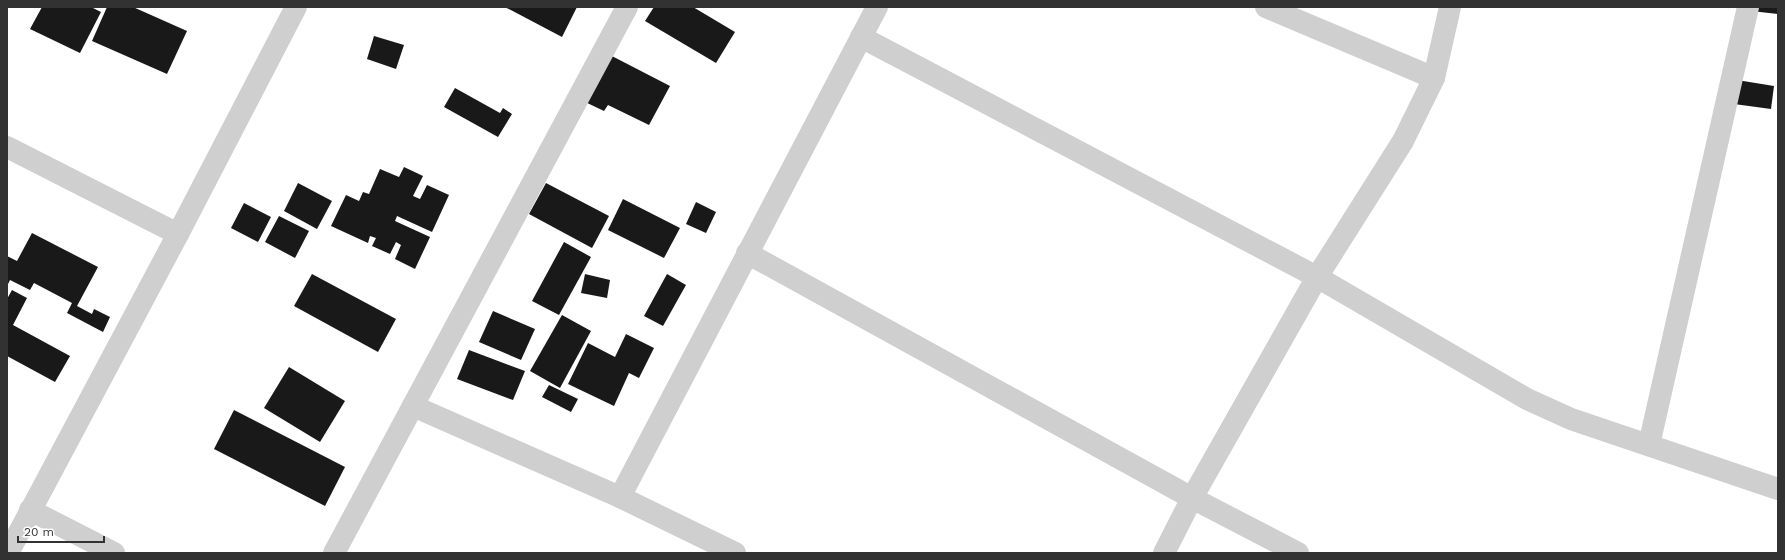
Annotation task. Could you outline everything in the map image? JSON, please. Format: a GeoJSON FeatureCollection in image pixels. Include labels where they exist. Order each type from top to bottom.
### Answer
{"type":"FeatureCollection","features":[{"type":"Feature","properties":{"kind":"street"},"geometry":{"type":"LineString","coordinates":[[8,553],[178,234],[296,7]]}},
{"type":"Feature","properties":{"kind":"street"},"geometry":{"type":"LineString","coordinates":[[334,553],[627,7]]}},
{"type":"Feature","properties":{"kind":"street"},"geometry":{"type":"LineString","coordinates":[[620,497],[877,7]]}},
{"type":"Feature","properties":{"kind":"street"},"geometry":{"type":"LineString","coordinates":[[1266,7],[1434,78]]}},
{"type":"Feature","properties":{"kind":"street"},"geometry":{"type":"LineString","coordinates":[[1164,553],[1192,498],[1317,277],[1403,142],[1434,78],[1450,7]]}},
{"type":"Feature","properties":{"kind":"street"},"geometry":{"type":"LineString","coordinates":[[1649,445],[1748,7]]}},
{"type":"Feature","properties":{"kind":"street"},"geometry":{"type":"LineString","coordinates":[[861,37],[1317,277],[1527,399],[1571,419],[1778,489]]}},
{"type":"Feature","properties":{"kind":"street"},"geometry":{"type":"LineString","coordinates":[[7,147],[178,234]]}},
{"type":"Feature","properties":{"kind":"street"},"geometry":{"type":"LineString","coordinates":[[748,253],[1192,498],[1298,553]]}},
{"type":"Feature","properties":{"kind":"street"},"geometry":{"type":"LineString","coordinates":[[413,406],[620,497],[735,553]]}},
{"type":"Feature","properties":{"kind":"street"},"geometry":{"type":"LineString","coordinates":[[30,510],[114,553]]}},
{"type":"Feature","properties":{"kind":"building"},"geometry":{"type":"Polygon","coordinates":[[[42,7],[91,7],[101,12],[80,53],[30,29],[42,7]]]}},
{"type":"Feature","properties":{"kind":"building"},"geometry":{"type":"Polygon","coordinates":[[[107,7],[133,7],[187,31],[167,74],[92,41],[107,7]]]}},
{"type":"Feature","properties":{"kind":"building"},"geometry":{"type":"Polygon","coordinates":[[[505,7],[577,7],[562,37],[505,7]]]}},
{"type":"Feature","properties":{"kind":"building"},"geometry":{"type":"Polygon","coordinates":[[[654,7],[693,7],[735,32],[716,63],[645,21],[654,7]]]}},
{"type":"Feature","properties":{"kind":"building"},"geometry":{"type":"Polygon","coordinates":[[[1751,7],[1778,7],[1778,14],[1751,11],[1751,7]]]}},
{"type":"Feature","properties":{"kind":"building"},"geometry":{"type":"Polygon","coordinates":[[[374,36],[404,45],[396,69],[367,59],[374,36]]]}},
{"type":"Feature","properties":{"kind":"building"},"geometry":{"type":"Polygon","coordinates":[[[608,54],[670,86],[649,125],[608,105],[604,111],[583,101],[608,54]]]}},
{"type":"Feature","properties":{"kind":"building"},"geometry":{"type":"Polygon","coordinates":[[[1737,80],[1774,86],[1771,109],[1734,104],[1737,80]]]}},
{"type":"Feature","properties":{"kind":"building"},"geometry":{"type":"Polygon","coordinates":[[[455,88],[500,113],[503,108],[512,114],[498,137],[444,107],[455,88]]]}},
{"type":"Feature","properties":{"kind":"building"},"geometry":{"type":"Polygon","coordinates":[[[404,167],[423,176],[413,196],[420,199],[427,185],[449,195],[432,232],[397,216],[395,221],[430,237],[415,269],[395,259],[401,245],[396,242],[390,254],[372,246],[376,238],[370,236],[368,243],[331,226],[346,195],[359,201],[363,192],[369,194],[380,169],[399,177],[404,167]]]}},
{"type":"Feature","properties":{"kind":"building"},"geometry":{"type":"Polygon","coordinates":[[[298,183],[332,201],[317,229],[284,211],[298,183]]]}},
{"type":"Feature","properties":{"kind":"building"},"geometry":{"type":"Polygon","coordinates":[[[546,183],[609,216],[592,248],[529,214],[546,183]]]}},
{"type":"Feature","properties":{"kind":"building"},"geometry":{"type":"Polygon","coordinates":[[[623,199],[680,228],[664,258],[608,230],[623,199]]]}},
{"type":"Feature","properties":{"kind":"building"},"geometry":{"type":"Polygon","coordinates":[[[696,202],[716,212],[706,233],[686,224],[696,202]]]}},
{"type":"Feature","properties":{"kind":"building"},"geometry":{"type":"Polygon","coordinates":[[[244,203],[271,217],[258,242],[231,228],[244,203]]]}},
{"type":"Feature","properties":{"kind":"building"},"geometry":{"type":"Polygon","coordinates":[[[279,216],[309,231],[295,258],[265,242],[279,216]]]}},
{"type":"Feature","properties":{"kind":"building"},"geometry":{"type":"Polygon","coordinates":[[[32,233],[98,267],[77,306],[92,314],[94,309],[110,317],[103,332],[67,313],[72,303],[34,283],[30,290],[10,280],[7,286],[7,256],[17,261],[32,233]]]}},
{"type":"Feature","properties":{"kind":"building"},"geometry":{"type":"Polygon","coordinates":[[[564,242],[591,257],[559,315],[532,301],[564,242]]]}},
{"type":"Feature","properties":{"kind":"building"},"geometry":{"type":"Polygon","coordinates":[[[312,274],[396,319],[378,352],[294,306],[312,274]]]}},
{"type":"Feature","properties":{"kind":"building"},"geometry":{"type":"Polygon","coordinates":[[[585,274],[610,280],[607,298],[581,293],[585,274]]]}},
{"type":"Feature","properties":{"kind":"building"},"geometry":{"type":"Polygon","coordinates":[[[667,274],[686,285],[663,326],[644,316],[667,274]]]}},
{"type":"Feature","properties":{"kind":"building"},"geometry":{"type":"Polygon","coordinates":[[[12,290],[27,298],[13,325],[70,356],[55,382],[7,356],[7,299],[12,290]]]}},
{"type":"Feature","properties":{"kind":"building"},"geometry":{"type":"Polygon","coordinates":[[[493,311],[535,329],[521,360],[479,342],[493,311]]]}},
{"type":"Feature","properties":{"kind":"building"},"geometry":{"type":"Polygon","coordinates":[[[562,315],[591,331],[560,388],[530,371],[562,315]]]}},
{"type":"Feature","properties":{"kind":"building"},"geometry":{"type":"Polygon","coordinates":[[[626,334],[654,348],[639,378],[629,373],[614,406],[568,384],[588,343],[615,357],[626,334]]]}},
{"type":"Feature","properties":{"kind":"building"},"geometry":{"type":"Polygon","coordinates":[[[469,350],[525,371],[513,400],[457,379],[469,350]]]}},
{"type":"Feature","properties":{"kind":"building"},"geometry":{"type":"Polygon","coordinates":[[[289,367],[345,401],[320,442],[264,408],[289,367]]]}},
{"type":"Feature","properties":{"kind":"building"},"geometry":{"type":"Polygon","coordinates":[[[549,385],[578,399],[571,412],[542,397],[549,385]]]}},
{"type":"Feature","properties":{"kind":"building"},"geometry":{"type":"Polygon","coordinates":[[[234,410],[345,467],[325,506],[214,449],[234,410]]]}}]}
